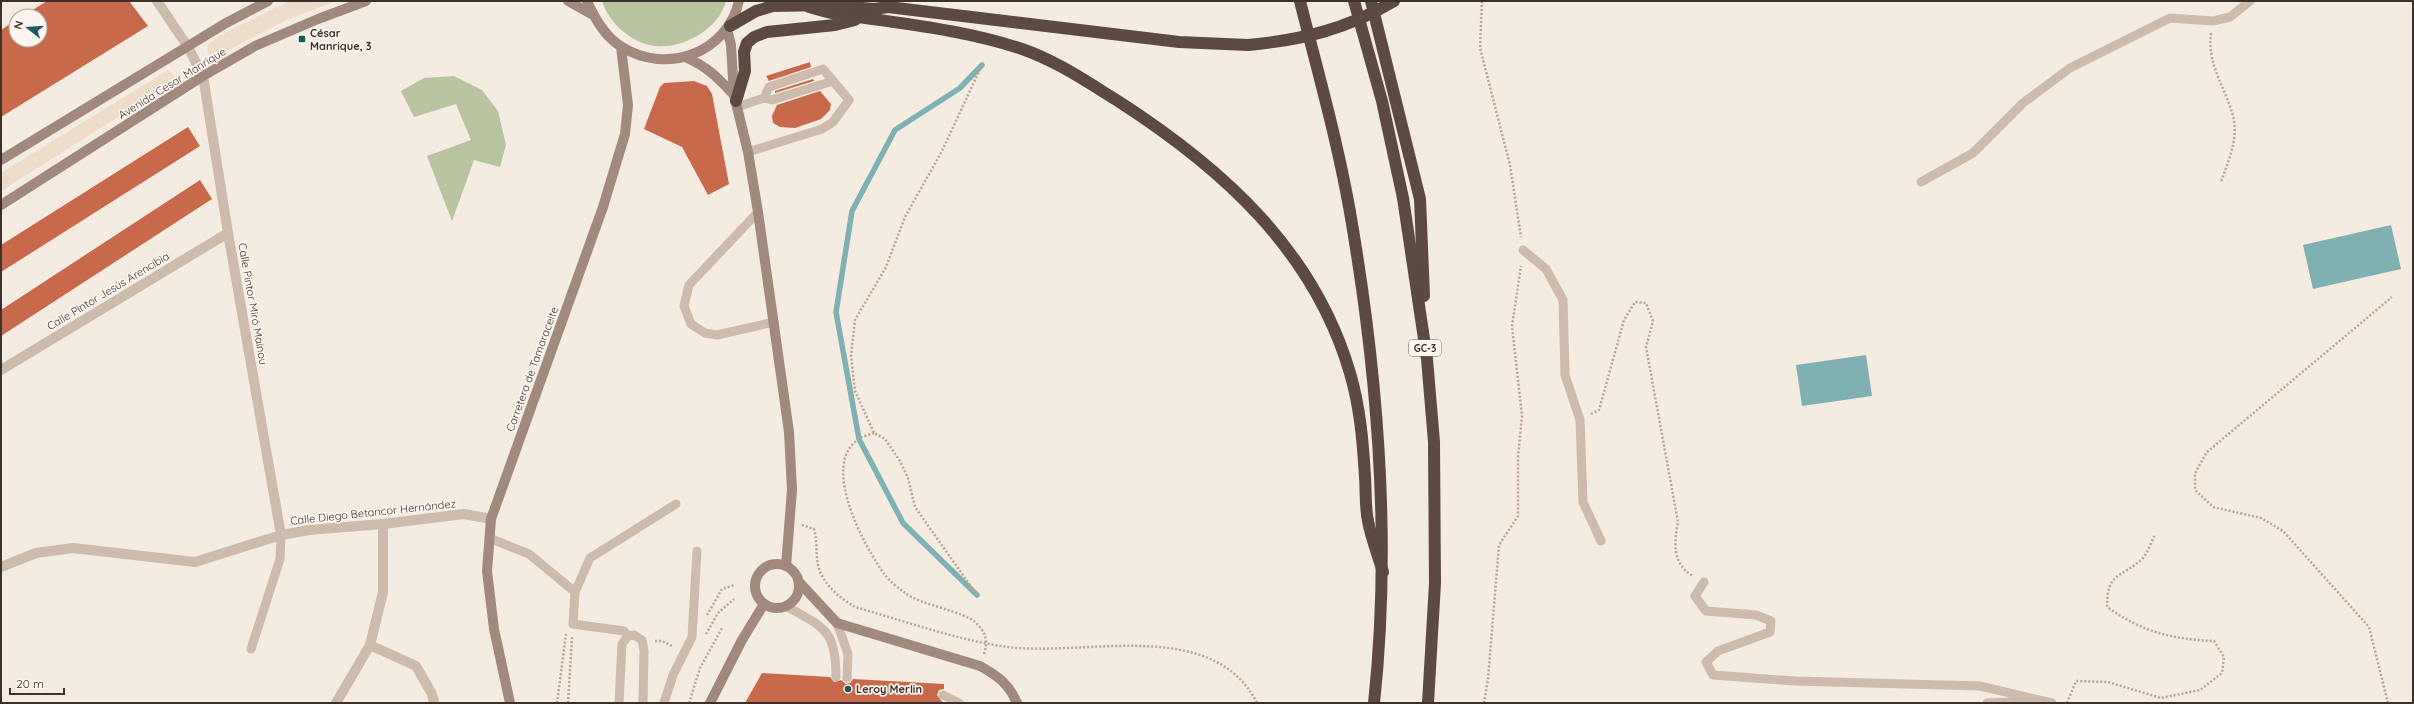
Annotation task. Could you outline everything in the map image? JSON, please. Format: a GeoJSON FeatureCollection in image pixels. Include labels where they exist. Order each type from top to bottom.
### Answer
{"type":"FeatureCollection","features":[{"type":"Feature","properties":{"kind":"highway"},"geometry":{"type":"LineString","coordinates":[[877,1],[888,7]]}},
{"type":"Feature","properties":{"kind":"highway"},"geometry":{"type":"LineString","coordinates":[[1300,1],[1329,117],[1354,237],[1368,333],[1379,450],[1382,572],[1374,703]]}},
{"type":"Feature","properties":{"kind":"highway","name":"GC-3"},"geometry":{"type":"LineString","coordinates":[[1354,1],[1382,101],[1402,198],[1427,359],[1434,442],[1435,583],[1428,703]]}},
{"type":"Feature","properties":{"kind":"highway"},"geometry":{"type":"LineString","coordinates":[[1371,1],[1420,199],[1427,359]]}},
{"type":"Feature","properties":{"kind":"highway"},"geometry":{"type":"LineString","coordinates":[[729,28],[756,11],[773,6],[809,7],[828,5],[874,9],[888,7],[1179,42],[1248,45],[1288,41],[1332,30],[1368,17],[1394,1]]}},
{"type":"Feature","properties":{"kind":"highway"},"geometry":{"type":"LineString","coordinates":[[809,7],[827,12],[862,18],[974,34],[1024,50],[1071,71],[1139,115],[1208,166],[1254,208],[1284,243],[1314,289],[1335,331],[1350,373],[1360,419],[1368,520],[1382,572]]}},
{"type":"Feature","properties":{"kind":"highway"},"geometry":{"type":"LineString","coordinates":[[736,101],[745,71],[744,52],[747,43],[754,37],[767,32],[835,25],[862,18]]}},
{"type":"Feature","properties":{"kind":"main road","name":"Avenida Cesar Manrique"},"geometry":{"type":"LineString","coordinates":[[1,160],[226,23],[268,1]]}},
{"type":"Feature","properties":{"kind":"main road","name":"Avenida Cesar Manrique"},"geometry":{"type":"LineString","coordinates":[[1,205],[203,76],[256,46],[318,18],[366,1]]}},
{"type":"Feature","properties":{"kind":"main road"},"geometry":{"type":"LineString","coordinates":[[568,1],[593,15]]}},
{"type":"Feature","properties":{"kind":"main road"},"geometry":{"type":"LineString","coordinates":[[588,1],[593,15],[606,34],[621,47],[638,55],[655,58],[685,57],[698,52],[714,42],[729,28],[739,1]]}},
{"type":"Feature","properties":{"kind":"main road"},"geometry":{"type":"LineString","coordinates":[[729,28],[736,101],[748,152],[758,212],[792,464],[786,566]]}},
{"type":"Feature","properties":{"kind":"main road","name":"Carretera de Tamaraceite"},"geometry":{"type":"LineString","coordinates":[[510,703],[494,629],[487,571],[491,519],[603,207],[625,134],[628,105],[621,47]]}},
{"type":"Feature","properties":{"kind":"main road"},"geometry":{"type":"LineString","coordinates":[[685,57],[703,64],[712,71],[736,101]]}},
{"type":"Feature","properties":{"kind":"main road"},"geometry":{"type":"LineString","coordinates":[[799,582],[796,596],[786,606],[778,608],[764,604],[756,592],[756,578],[760,572],[772,564],[786,566],[792,570],[799,582],[837,623],[980,666],[999,677],[1009,687],[1019,703]]}},
{"type":"Feature","properties":{"kind":"main road"},"geometry":{"type":"LineString","coordinates":[[710,703],[742,640],[764,604]]}},
{"type":"Feature","properties":{"kind":"street"},"geometry":{"type":"LineString","coordinates":[[157,1],[188,47]]}},
{"type":"Feature","properties":{"kind":"street","name":"Calle Pintor Miró Mainou"},"geometry":{"type":"LineString","coordinates":[[188,47],[203,76],[228,233],[281,535]]}},
{"type":"Feature","properties":{"kind":"street","name":"Calle Pintor Jesús Arencibia"},"geometry":{"type":"LineString","coordinates":[[1,370],[228,233]]}},
{"type":"Feature","properties":{"kind":"street","name":"Calle Diego Betancor Hernández"},"geometry":{"type":"LineString","coordinates":[[1,567],[36,553],[73,548],[195,562],[281,535],[309,530],[383,524],[464,514],[491,519]]}},
{"type":"Feature","properties":{"kind":"street"},"geometry":{"type":"LineString","coordinates":[[336,703],[370,645],[383,592],[383,524]]}},
{"type":"Feature","properties":{"kind":"street"},"geometry":{"type":"LineString","coordinates":[[370,645],[416,666],[432,694],[434,703]]}},
{"type":"Feature","properties":{"kind":"lane"},"geometry":{"type":"LineString","coordinates":[[1920,182],[1973,153],[2023,103],[2070,68],[2170,18],[2213,21],[2230,17],[2250,1]]}},
{"type":"Feature","properties":{"kind":"lane"},"geometry":{"type":"LineString","coordinates":[[748,152],[806,135],[833,122],[849,100],[823,69],[769,87],[764,98]]}},
{"type":"Feature","properties":{"kind":"lane"},"geometry":{"type":"LineString","coordinates":[[736,101],[764,98],[772,100],[833,81]]}},
{"type":"Feature","properties":{"kind":"lane"},"geometry":{"type":"LineString","coordinates":[[758,212],[689,285],[684,306],[691,324],[705,333],[717,335],[774,322]]}},
{"type":"Feature","properties":{"kind":"lane"},"geometry":{"type":"LineString","coordinates":[[1523,250],[1546,269],[1563,300],[1565,376],[1580,420],[1583,502],[1601,541]]}},
{"type":"Feature","properties":{"kind":"lane"},"geometry":{"type":"LineString","coordinates":[[628,636],[624,631],[573,624],[575,592],[590,558],[676,504]]}},
{"type":"Feature","properties":{"kind":"lane"},"geometry":{"type":"LineString","coordinates":[[251,649],[280,559],[281,535]]}},
{"type":"Feature","properties":{"kind":"lane"},"geometry":{"type":"LineString","coordinates":[[489,538],[529,554],[575,592]]}},
{"type":"Feature","properties":{"kind":"lane"},"geometry":{"type":"LineString","coordinates":[[664,703],[673,675],[692,637],[697,551]]}},
{"type":"Feature","properties":{"kind":"lane"},"geometry":{"type":"LineString","coordinates":[[1704,582],[1695,596],[1706,611],[1756,615],[1771,621],[1770,632],[1718,651],[1706,662],[1713,675],[1795,681],[1980,686],[2051,702]]}},
{"type":"Feature","properties":{"kind":"lane"},"geometry":{"type":"LineString","coordinates":[[786,606],[826,630],[835,647],[836,677]]}},
{"type":"Feature","properties":{"kind":"lane"},"geometry":{"type":"LineString","coordinates":[[837,623],[848,654],[847,678]]}},
{"type":"Feature","properties":{"kind":"lane"},"geometry":{"type":"LineString","coordinates":[[619,703],[622,644],[628,636],[634,635],[642,640],[644,651],[643,703]]}},
{"type":"Feature","properties":{"kind":"lane"},"geometry":{"type":"LineString","coordinates":[[943,695],[959,703]]}},
{"type":"Feature","properties":{"kind":"lane"},"geometry":{"type":"LineString","coordinates":[[1987,703],[2051,702]]}},
{"type":"Feature","properties":{"kind":"path"},"geometry":{"type":"LineString","coordinates":[[1482,1],[1480,48],[1510,165],[1523,250],[1512,326],[1522,416],[1518,457],[1518,516],[1499,545],[1488,680],[1484,703]]}},
{"type":"Feature","properties":{"kind":"path"},"geometry":{"type":"LineString","coordinates":[[2213,21],[2210,41],[2214,71],[2234,117],[2234,147],[2221,182]]}},
{"type":"Feature","properties":{"kind":"path"},"geometry":{"type":"LineString","coordinates":[[977,595],[915,506],[908,478],[900,461],[885,440],[874,434],[855,391],[851,356],[855,320],[886,267],[906,217],[942,151],[982,65]]}},
{"type":"Feature","properties":{"kind":"path"},"geometry":{"type":"LineString","coordinates":[[2388,703],[2369,626],[2283,531],[2261,518],[2213,506],[2195,490],[2195,473],[2208,452],[2392,297]]}},
{"type":"Feature","properties":{"kind":"path"},"geometry":{"type":"LineString","coordinates":[[1580,420],[1600,410],[1624,320],[1634,302],[1646,303],[1653,321],[1646,346],[1678,522],[1674,546],[1684,571],[1704,582]]}},
{"type":"Feature","properties":{"kind":"path"},"geometry":{"type":"LineString","coordinates":[[874,434],[859,439],[849,450],[843,470],[845,499],[867,547],[886,576],[907,594],[974,620],[984,632],[987,643],[980,666]]}},
{"type":"Feature","properties":{"kind":"path"},"geometry":{"type":"LineString","coordinates":[[789,521],[814,529],[817,538],[817,559],[824,580],[837,596],[855,607],[987,643],[1018,648],[1091,645],[1191,651],[1207,656],[1228,667],[1241,679],[1257,703]]}},
{"type":"Feature","properties":{"kind":"path"},"geometry":{"type":"LineString","coordinates":[[2067,703],[2076,681],[2108,682],[2161,698],[2200,690],[2222,673],[2224,657],[2214,641],[2180,639],[2131,624],[2107,607],[2107,589],[2115,578],[2144,557],[2155,535]]}},
{"type":"Feature","properties":{"kind":"path"},"geometry":{"type":"LineString","coordinates":[[704,620],[722,588],[734,585]]}},
{"type":"Feature","properties":{"kind":"path"},"geometry":{"type":"LineString","coordinates":[[557,703],[567,624],[573,624],[568,703]]}},
{"type":"Feature","properties":{"kind":"path"},"geometry":{"type":"LineString","coordinates":[[689,703],[700,668],[722,628]]}},
{"type":"Feature","properties":{"kind":"path"},"geometry":{"type":"LineString","coordinates":[[662,641],[677,649]]}},
{"type":"Feature","properties":{"kind":"green space"},"geometry":{"type":"Polygon","coordinates":[[[602,1],[726,1],[716,20],[698,35],[677,44],[656,46],[630,37],[610,17],[602,1]]]}},
{"type":"Feature","properties":{"kind":"green space"},"geometry":{"type":"Polygon","coordinates":[[[454,76],[482,90],[498,111],[506,145],[500,167],[474,160],[452,221],[427,156],[471,140],[456,104],[414,117],[401,91],[424,78],[454,76]]]}},
{"type":"Feature","properties":{"kind":"shaded area"},"geometry":{"type":"Polygon","coordinates":[[[289,1],[336,1],[286,20],[217,56],[210,55],[207,51],[208,44],[221,35],[289,1]]]}},
{"type":"Feature","properties":{"kind":"shaded area"},"geometry":{"type":"Polygon","coordinates":[[[168,70],[175,77],[173,82],[1,191],[1,173],[168,70]]]}},
{"type":"Feature","properties":{"kind":"water"},"geometry":{"type":"Polygon","coordinates":[[[2391,225],[2401,269],[2313,289],[2303,245],[2391,225]]]}},
{"type":"Feature","properties":{"kind":"water"},"geometry":{"type":"Polygon","coordinates":[[[1866,355],[1872,396],[1802,406],[1796,365],[1866,355]]]}},
{"type":"Feature","properties":{"kind":"building"},"geometry":{"type":"Polygon","coordinates":[[[47,1],[129,1],[148,26],[1,117],[1,30],[8,25],[8,48],[48,48],[48,8],[36,8],[47,1]]]}},
{"type":"Feature","properties":{"kind":"building"},"geometry":{"type":"Polygon","coordinates":[[[810,62],[811,67],[769,81],[766,76],[810,62]]]}},
{"type":"Feature","properties":{"kind":"building"},"geometry":{"type":"Polygon","coordinates":[[[813,79],[814,81],[775,93],[775,91],[813,79]]]}},
{"type":"Feature","properties":{"kind":"building"},"geometry":{"type":"Polygon","coordinates":[[[694,81],[707,86],[712,94],[729,184],[708,195],[682,147],[644,129],[660,87],[664,83],[694,81]]]}},
{"type":"Feature","properties":{"kind":"building"},"geometry":{"type":"Polygon","coordinates":[[[820,91],[831,104],[830,110],[821,119],[795,128],[780,127],[773,123],[772,116],[777,105],[820,91]]]}},
{"type":"Feature","properties":{"kind":"building"},"geometry":{"type":"Polygon","coordinates":[[[188,127],[200,146],[1,272],[1,245],[188,127]]]}},
{"type":"Feature","properties":{"kind":"building"},"geometry":{"type":"Polygon","coordinates":[[[200,180],[212,199],[1,336],[1,310],[200,180]]]}},
{"type":"Feature","properties":{"kind":"building","name":"Leroy Merlin"},"geometry":{"type":"Polygon","coordinates":[[[762,673],[830,677],[834,682],[841,680],[846,684],[850,683],[853,679],[944,684],[944,689],[939,690],[937,695],[943,703],[745,703],[762,673]]]}},
{"type":"Feature","properties":{"kind":"waterway"},"geometry":{"type":"LineString","coordinates":[[977,595],[903,523],[859,439],[836,312],[852,211],[895,130],[960,88],[982,65]]}},
{"type":"Feature","properties":{"kind":"place","name":"César Manrique, 3"},"geometry":{"type":"Point","coordinates":[302,39]}},
{"type":"Feature","properties":{"kind":"place","name":"Leroy Merlin"},"geometry":{"type":"Point","coordinates":[848,689]}}]}
